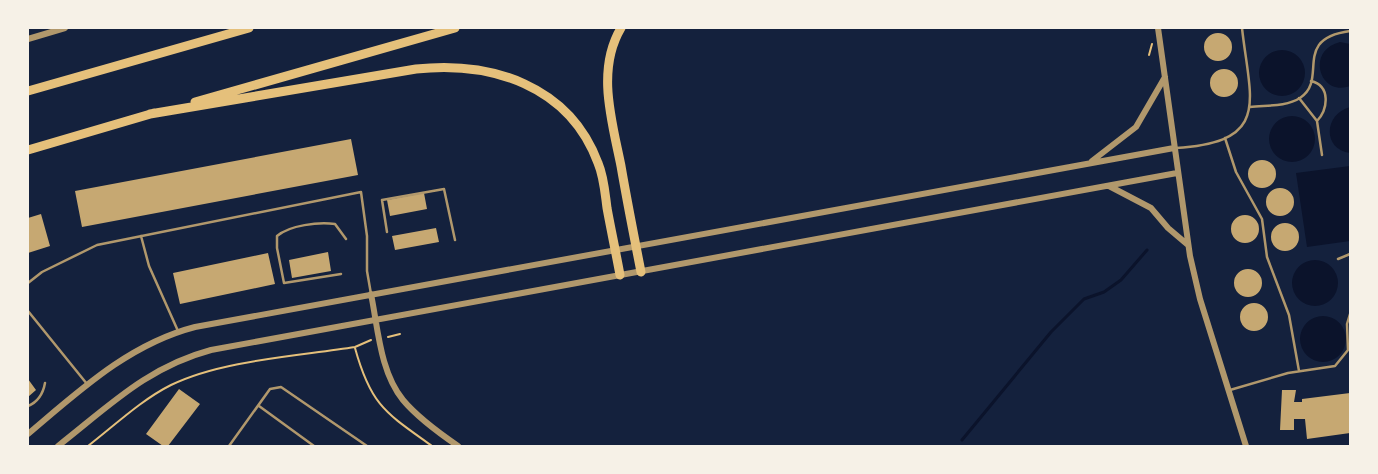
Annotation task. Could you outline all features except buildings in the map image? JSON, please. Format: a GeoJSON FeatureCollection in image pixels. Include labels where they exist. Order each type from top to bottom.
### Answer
{"type":"FeatureCollection","features":[{"type":"Feature","properties":{"kind":"highway"},"geometry":{"type":"LineString","coordinates":[[28,91],[249,28]]}},
{"type":"Feature","properties":{"kind":"highway"},"geometry":{"type":"LineString","coordinates":[[28,150],[455,28]]}},
{"type":"Feature","properties":{"kind":"highway"},"geometry":{"type":"LineString","coordinates":[[621,28],[609,59],[608,91],[641,272]]}},
{"type":"Feature","properties":{"kind":"highway"},"geometry":{"type":"LineString","coordinates":[[150,114],[416,69],[454,67],[497,73],[522,82],[544,95],[572,119],[583,135],[601,171],[620,276]]}},
{"type":"Feature","properties":{"kind":"street"},"geometry":{"type":"LineString","coordinates":[[28,39],[65,28]]}},
{"type":"Feature","properties":{"kind":"street"},"geometry":{"type":"LineString","coordinates":[[1158,28],[1188,246],[1199,294],[1246,446]]}},
{"type":"Feature","properties":{"kind":"street"},"geometry":{"type":"LineString","coordinates":[[1090,162],[1134,129],[1164,77]]}},
{"type":"Feature","properties":{"kind":"street"},"geometry":{"type":"LineString","coordinates":[[28,434],[88,385],[136,350],[178,331],[232,319],[1174,148]]}},
{"type":"Feature","properties":{"kind":"street"},"geometry":{"type":"LineString","coordinates":[[58,446],[152,372],[180,360],[227,346],[620,276],[1177,173]]}},
{"type":"Feature","properties":{"kind":"street"},"geometry":{"type":"LineString","coordinates":[[1108,186],[1134,197],[1152,208],[1168,228],[1188,246]]}},
{"type":"Feature","properties":{"kind":"street"},"geometry":{"type":"LineString","coordinates":[[371,294],[384,361],[389,376],[402,399],[426,422],[458,446]]}},
{"type":"Feature","properties":{"kind":"lane"},"geometry":{"type":"LineString","coordinates":[[1174,148],[1193,146],[1225,138],[1242,128],[1250,107],[1242,28]]}},
{"type":"Feature","properties":{"kind":"lane"},"geometry":{"type":"LineString","coordinates":[[1250,107],[1289,102],[1307,92],[1319,44],[1331,36],[1350,31]]}},
{"type":"Feature","properties":{"kind":"lane"},"geometry":{"type":"LineString","coordinates":[[1311,81],[1320,85],[1326,97],[1326,107],[1317,121]]}},
{"type":"Feature","properties":{"kind":"lane"},"geometry":{"type":"LineString","coordinates":[[1299,98],[1317,121],[1322,155]]}},
{"type":"Feature","properties":{"kind":"lane"},"geometry":{"type":"LineString","coordinates":[[1225,138],[1236,172],[1262,219],[1267,257],[1290,315],[1299,372]]}},
{"type":"Feature","properties":{"kind":"lane"},"geometry":{"type":"LineString","coordinates":[[388,232],[382,200],[444,189],[455,240]]}},
{"type":"Feature","properties":{"kind":"lane"},"geometry":{"type":"LineString","coordinates":[[28,283],[42,272],[97,245],[361,192],[367,236],[367,271],[371,294]]}},
{"type":"Feature","properties":{"kind":"lane"},"geometry":{"type":"LineString","coordinates":[[341,274],[284,283],[277,248],[277,236],[284,230],[327,223],[335,224],[346,239]]}},
{"type":"Feature","properties":{"kind":"lane"},"geometry":{"type":"LineString","coordinates":[[141,236],[149,266],[178,331]]}},
{"type":"Feature","properties":{"kind":"lane"},"geometry":{"type":"LineString","coordinates":[[1338,259],[1350,254]]}},
{"type":"Feature","properties":{"kind":"lane"},"geometry":{"type":"LineString","coordinates":[[28,311],[88,385]]}},
{"type":"Feature","properties":{"kind":"lane"},"geometry":{"type":"LineString","coordinates":[[1228,390],[1299,372],[1332,367],[1339,363],[1348,348],[1347,324],[1350,314]]}},
{"type":"Feature","properties":{"kind":"lane"},"geometry":{"type":"LineString","coordinates":[[28,406],[33,404],[43,393],[45,383]]}},
{"type":"Feature","properties":{"kind":"lane"},"geometry":{"type":"LineString","coordinates":[[230,446],[270,389],[281,387],[367,446]]}},
{"type":"Feature","properties":{"kind":"lane"},"geometry":{"type":"LineString","coordinates":[[259,406],[314,446]]}},
{"type":"Feature","properties":{"kind":"path"},"geometry":{"type":"LineString","coordinates":[[88,446],[152,397],[181,381],[234,366],[355,347],[365,341]]}},
{"type":"Feature","properties":{"kind":"path"},"geometry":{"type":"LineString","coordinates":[[355,347],[364,378],[377,402],[387,414],[432,446]]}},
{"type":"Feature","properties":{"kind":"water"},"geometry":{"type":"Polygon","coordinates":[[[1340,42],[1350,44],[1350,86],[1340,88],[1331,85],[1324,79],[1320,63],[1323,54],[1329,47],[1340,42]]]}},
{"type":"Feature","properties":{"kind":"water"},"geometry":{"type":"Polygon","coordinates":[[[1282,50],[1295,54],[1301,60],[1305,73],[1301,86],[1295,92],[1282,96],[1269,92],[1263,86],[1259,73],[1263,60],[1269,54],[1282,50]]]}},
{"type":"Feature","properties":{"kind":"water"},"geometry":{"type":"Polygon","coordinates":[[[1350,107],[1350,153],[1341,150],[1335,145],[1331,139],[1330,131],[1335,117],[1341,111],[1350,107]]]}},
{"type":"Feature","properties":{"kind":"water"},"geometry":{"type":"Polygon","coordinates":[[[1292,116],[1305,120],[1311,126],[1315,139],[1311,152],[1305,158],[1292,162],[1279,158],[1273,152],[1269,139],[1273,126],[1279,120],[1292,116]]]}},
{"type":"Feature","properties":{"kind":"water"},"geometry":{"type":"Polygon","coordinates":[[[1350,166],[1350,241],[1307,247],[1296,173],[1350,166]]]}},
{"type":"Feature","properties":{"kind":"water"},"geometry":{"type":"Polygon","coordinates":[[[1315,260],[1328,264],[1334,270],[1338,283],[1334,296],[1328,302],[1315,306],[1302,302],[1296,296],[1292,283],[1296,270],[1302,264],[1315,260]]]}},
{"type":"Feature","properties":{"kind":"water"},"geometry":{"type":"Polygon","coordinates":[[[1323,316],[1336,320],[1342,326],[1346,339],[1342,352],[1336,358],[1323,362],[1310,358],[1304,352],[1300,339],[1304,326],[1310,320],[1323,316]]]}},
{"type":"Feature","properties":{"kind":"waterway"},"geometry":{"type":"LineString","coordinates":[[962,440],[1051,332],[1084,299],[1104,292],[1121,280],[1147,250]]}}]}
